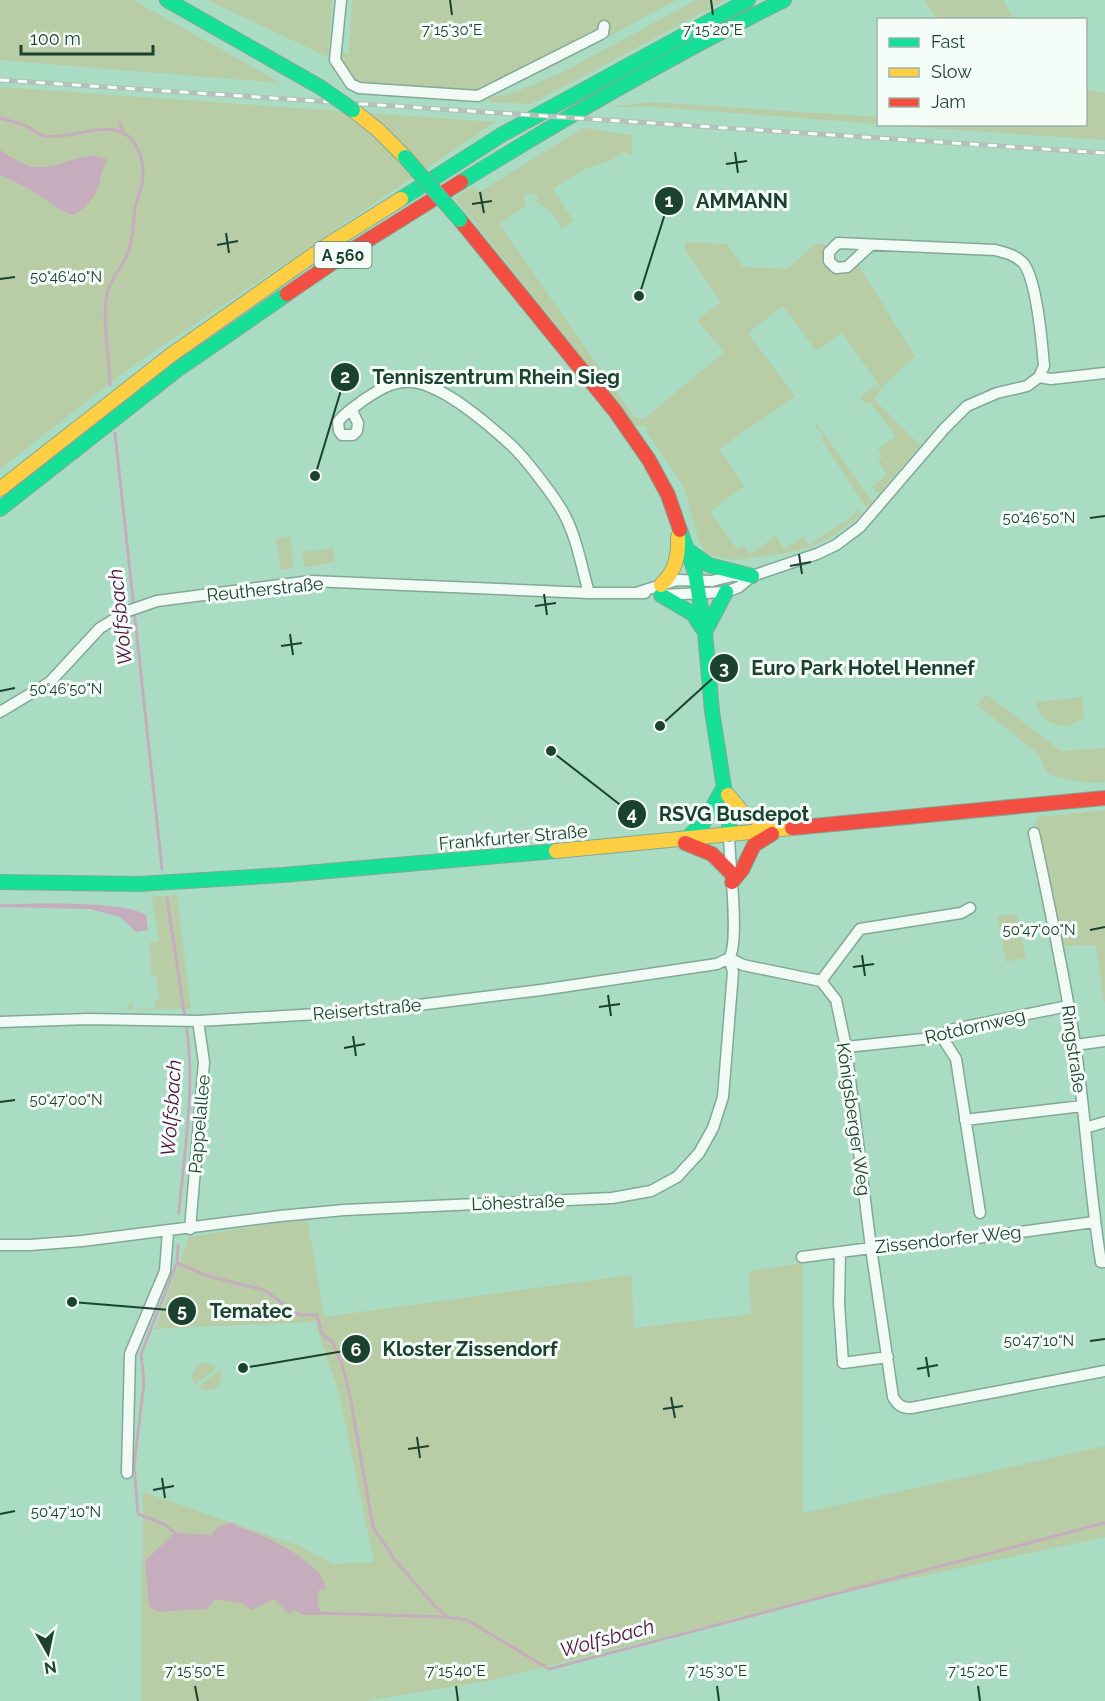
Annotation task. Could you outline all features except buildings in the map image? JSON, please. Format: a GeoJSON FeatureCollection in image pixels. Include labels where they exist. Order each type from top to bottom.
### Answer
{"type":"FeatureCollection","features":[{"type":"Feature","properties":{"kind":"main road"},"geometry":{"type":"LineString","coordinates":[[167,0],[320,87],[378,130],[460,220],[615,411],[649,460],[668,495],[698,587],[729,835]]}},
{"type":"Feature","properties":{"kind":"main road","name":"A 560"},"geometry":{"type":"LineString","coordinates":[[0,489],[64,436],[171,355],[326,246],[503,134],[748,0]]}},
{"type":"Feature","properties":{"kind":"main road","name":"A 560"},"geometry":{"type":"LineString","coordinates":[[0,509],[177,370],[347,253],[554,125],[708,39],[784,0]]}},
{"type":"Feature","properties":{"kind":"main road"},"geometry":{"type":"LineString","coordinates":[[676,516],[679,552],[670,576],[661,590],[693,614],[705,632]]}},
{"type":"Feature","properties":{"kind":"main road"},"geometry":{"type":"LineString","coordinates":[[688,552],[709,565],[752,576]]}},
{"type":"Feature","properties":{"kind":"main road"},"geometry":{"type":"LineString","coordinates":[[705,632],[726,592]]}},
{"type":"Feature","properties":{"kind":"main road"},"geometry":{"type":"LineString","coordinates":[[724,787],[732,804],[748,817],[783,830]]}},
{"type":"Feature","properties":{"kind":"main road"},"geometry":{"type":"LineString","coordinates":[[681,840],[696,832],[708,820],[724,787]]}},
{"type":"Feature","properties":{"kind":"main road","name":"Frankfurter Straße"},"geometry":{"type":"LineString","coordinates":[[0,882],[154,883],[401,866],[1105,798]]}},
{"type":"Feature","properties":{"kind":"main road"},"geometry":{"type":"LineString","coordinates":[[681,840],[719,858],[732,878],[743,869],[752,845],[763,837],[783,830]]}},
{"type":"Feature","properties":{"kind":"street"},"geometry":{"type":"LineString","coordinates":[[342,0],[335,60],[351,84],[359,88],[478,96],[603,33],[604,26]]}},
{"type":"Feature","properties":{"kind":"street"},"geometry":{"type":"LineString","coordinates":[[698,587],[732,576],[752,576],[817,554],[836,544],[860,527],[944,429],[968,406],[997,393],[1028,386],[1039,377],[1044,366],[1030,275],[1013,255],[995,250],[871,245]]}},
{"type":"Feature","properties":{"kind":"street"},"geometry":{"type":"LineString","coordinates":[[1039,377],[1051,379],[1105,373]]}},
{"type":"Feature","properties":{"kind":"street"},"geometry":{"type":"LineString","coordinates":[[351,409],[378,390],[403,382],[414,382],[441,390],[459,403],[513,447],[561,508],[572,534],[589,593]]}},
{"type":"Feature","properties":{"kind":"street"},"geometry":{"type":"LineString","coordinates":[[726,592],[739,587],[752,576]]}},
{"type":"Feature","properties":{"kind":"street","name":"Reutherstraße"},"geometry":{"type":"LineString","coordinates":[[0,712],[50,682],[100,628],[128,611],[157,601],[311,581],[589,593],[698,587],[726,592]]}},
{"type":"Feature","properties":{"kind":"street","name":"Ringstraße"},"geometry":{"type":"LineString","coordinates":[[1034,833],[1059,949],[1075,1046],[1094,1222],[1101,1262],[1105,1262]]}},
{"type":"Feature","properties":{"kind":"street","name":"Löhestraße"},"geometry":{"type":"LineString","coordinates":[[0,1245],[55,1244],[344,1210],[612,1198],[651,1191],[677,1177],[699,1154],[713,1128],[723,1097],[733,972],[729,958],[733,950],[729,835]]}},
{"type":"Feature","properties":{"kind":"street"},"geometry":{"type":"LineString","coordinates":[[729,958],[743,965],[820,981],[860,929],[961,913],[970,908]]}},
{"type":"Feature","properties":{"kind":"street","name":"Reisertstraße"},"geometry":{"type":"LineString","coordinates":[[0,1022],[88,1019],[190,1021],[370,1011],[626,978],[717,964],[729,958]]}},
{"type":"Feature","properties":{"kind":"street","name":"Königsberger Weg"},"geometry":{"type":"LineString","coordinates":[[820,981],[836,1000],[846,1047],[892,1397],[903,1408],[1105,1371]]}},
{"type":"Feature","properties":{"kind":"street","name":"Rotdornweg"},"geometry":{"type":"LineString","coordinates":[[846,1047],[942,1037],[949,1030],[1068,1006]]}},
{"type":"Feature","properties":{"kind":"street","name":"Pappelallee"},"geometry":{"type":"LineString","coordinates":[[190,1021],[204,1062],[190,1229]]}},
{"type":"Feature","properties":{"kind":"street"},"geometry":{"type":"LineString","coordinates":[[942,1037],[956,1059],[980,1213]]}},
{"type":"Feature","properties":{"kind":"street"},"geometry":{"type":"LineString","coordinates":[[1075,1046],[1105,1041]]}},
{"type":"Feature","properties":{"kind":"street"},"geometry":{"type":"LineString","coordinates":[[965,1120],[1082,1106]]}},
{"type":"Feature","properties":{"kind":"street"},"geometry":{"type":"LineString","coordinates":[[1085,1128],[1105,1122]]}},
{"type":"Feature","properties":{"kind":"street","name":"Zissendorfer Weg"},"geometry":{"type":"LineString","coordinates":[[801,1257],[947,1242],[1094,1222]]}},
{"type":"Feature","properties":{"kind":"street"},"geometry":{"type":"LineString","coordinates":[[127,1473],[130,1354],[165,1271],[168,1232]]}},
{"type":"Feature","properties":{"kind":"street"},"geometry":{"type":"LineString","coordinates":[[840,1252],[839,1304],[843,1363],[888,1357]]}},
{"type":"Feature","properties":{"kind":"green space"},"geometry":{"type":"Polygon","coordinates":[[[0,0],[133,0],[281,83],[0,60],[0,0]]]}},
{"type":"Feature","properties":{"kind":"green space"},"geometry":{"type":"Polygon","coordinates":[[[207,0],[332,0],[328,57],[207,0]]]}},
{"type":"Feature","properties":{"kind":"green space"},"geometry":{"type":"Polygon","coordinates":[[[352,0],[676,0],[555,66],[520,82],[512,81],[608,32],[611,26],[480,92],[360,85],[338,62],[339,54],[349,54],[352,0]]]}},
{"type":"Feature","properties":{"kind":"green space"},"geometry":{"type":"Polygon","coordinates":[[[696,0],[726,0],[531,104],[491,102],[486,98],[516,92],[565,71],[696,0]]]}},
{"type":"Feature","properties":{"kind":"green space"},"geometry":{"type":"Polygon","coordinates":[[[924,0],[1003,0],[1013,18],[937,18],[924,0]]]}},
{"type":"Feature","properties":{"kind":"green space"},"geometry":{"type":"Polygon","coordinates":[[[0,87],[495,122],[131,367],[0,469],[0,87]]]}},
{"type":"Feature","properties":{"kind":"green space"},"geometry":{"type":"Polygon","coordinates":[[[1087,90],[1105,93],[1105,140],[899,126],[1087,126],[1087,90]]]}},
{"type":"Feature","properties":{"kind":"green space"},"geometry":{"type":"Polygon","coordinates":[[[649,102],[877,117],[877,124],[656,107],[607,107],[649,102]]]}},
{"type":"Feature","properties":{"kind":"green space"},"geometry":{"type":"Polygon","coordinates":[[[583,128],[632,135],[632,155],[624,152],[612,160],[585,169],[553,189],[573,220],[562,229],[552,213],[536,201],[538,195],[526,193],[524,196],[526,205],[499,224],[634,417],[644,419],[724,352],[697,320],[721,302],[684,248],[686,242],[727,244],[743,267],[787,269],[815,244],[826,244],[822,258],[824,264],[832,272],[837,273],[847,271],[857,263],[915,356],[881,388],[842,333],[816,351],[783,306],[748,333],[795,396],[719,449],[744,486],[710,512],[737,549],[744,545],[750,554],[776,536],[784,549],[803,537],[809,545],[854,515],[856,509],[859,509],[861,515],[835,535],[809,548],[783,554],[735,560],[708,555],[699,541],[684,487],[649,435],[646,426],[636,426],[455,198],[474,186],[479,192],[583,128]]]}},
{"type":"Feature","properties":{"kind":"green space"},"geometry":{"type":"Polygon","coordinates":[[[876,385],[881,390],[874,399],[920,445],[879,494],[872,487],[887,475],[878,461],[882,457],[878,449],[896,436],[870,402],[865,404],[860,397],[876,385]]]}},
{"type":"Feature","properties":{"kind":"green space"},"geometry":{"type":"Polygon","coordinates":[[[817,424],[872,501],[871,506],[867,507],[863,503],[821,439],[824,437],[815,426],[817,424]]]}},
{"type":"Feature","properties":{"kind":"green space"},"geometry":{"type":"Polygon","coordinates":[[[290,536],[294,568],[281,570],[276,538],[290,536]]]}},
{"type":"Feature","properties":{"kind":"green space"},"geometry":{"type":"Polygon","coordinates":[[[333,548],[335,562],[304,567],[302,552],[333,548]]]}},
{"type":"Feature","properties":{"kind":"green space"},"geometry":{"type":"Polygon","coordinates":[[[986,694],[1061,751],[1105,748],[1105,782],[1076,781],[1048,774],[1038,754],[977,705],[986,694]]]}},
{"type":"Feature","properties":{"kind":"green space"},"geometry":{"type":"Polygon","coordinates":[[[1082,697],[1084,718],[1067,727],[1055,724],[1043,717],[1036,702],[1082,697]]]}},
{"type":"Feature","properties":{"kind":"green space"},"geometry":{"type":"Polygon","coordinates":[[[1105,810],[1104,1002],[1096,945],[1064,946],[1035,825],[1038,817],[1105,810]]]}},
{"type":"Feature","properties":{"kind":"green space"},"geometry":{"type":"Polygon","coordinates":[[[177,895],[191,1009],[126,1010],[130,1003],[133,1009],[155,1008],[155,1001],[160,1000],[156,975],[151,975],[150,942],[159,941],[152,897],[177,895]]]}},
{"type":"Feature","properties":{"kind":"green space"},"geometry":{"type":"Polygon","coordinates":[[[1013,914],[1017,916],[1026,958],[1006,962],[997,916],[1013,914]]]}},
{"type":"Feature","properties":{"kind":"green space"},"geometry":{"type":"Polygon","coordinates":[[[307,1218],[324,1317],[631,1275],[634,1328],[751,1314],[749,1271],[802,1263],[803,1513],[1105,1446],[1105,1537],[804,1601],[488,1681],[364,1701],[141,1701],[143,1492],[297,1545],[333,1564],[374,1562],[339,1393],[315,1322],[155,1329],[189,1237],[307,1218]]]}},
{"type":"Feature","properties":{"kind":"green space"},"geometry":{"type":"Polygon","coordinates":[[[205,1362],[217,1367],[195,1385],[192,1378],[194,1371],[205,1362]]]}},
{"type":"Feature","properties":{"kind":"green space"},"geometry":{"type":"Polygon","coordinates":[[[220,1369],[220,1380],[216,1387],[208,1390],[198,1387],[220,1369]]]}},
{"type":"Feature","properties":{"kind":"shaded area"},"geometry":{"type":"Polygon","coordinates":[[[0,150],[34,167],[44,167],[90,156],[108,160],[93,197],[86,206],[73,215],[26,187],[0,175],[0,150]]]}},
{"type":"Feature","properties":{"kind":"shaded area"},"geometry":{"type":"Polygon","coordinates":[[[0,904],[76,904],[118,907],[146,915],[148,930],[136,932],[120,917],[90,909],[0,907],[0,904]]]}},
{"type":"Feature","properties":{"kind":"shaded area"},"geometry":{"type":"Polygon","coordinates":[[[234,1523],[281,1545],[315,1569],[322,1577],[326,1589],[319,1590],[318,1597],[318,1606],[323,1615],[303,1615],[295,1610],[289,1614],[274,1599],[252,1610],[241,1603],[215,1599],[207,1609],[157,1612],[149,1606],[145,1561],[174,1533],[211,1535],[221,1526],[234,1523]]]}},
{"type":"Feature","properties":{"kind":"waterway","name":"Wolfsbach"},"geometry":{"type":"LineString","coordinates":[[0,118],[23,125],[40,134],[55,137],[94,130],[113,130],[127,135],[140,153],[143,176],[131,243],[107,294],[105,326],[110,385]]}},
{"type":"Feature","properties":{"kind":"waterway"},"geometry":{"type":"LineString","coordinates":[[120,122],[123,132]]}},
{"type":"Feature","properties":{"kind":"waterway","name":"Wolfsbach"},"geometry":{"type":"LineString","coordinates":[[115,433],[162,869]]}},
{"type":"Feature","properties":{"kind":"waterway","name":"Wolfsbach"},"geometry":{"type":"LineString","coordinates":[[167,898],[185,1018]]}},
{"type":"Feature","properties":{"kind":"waterway","name":"Wolfsbach"},"geometry":{"type":"LineString","coordinates":[[179,1213],[190,1071],[186,1024]]}},
{"type":"Feature","properties":{"kind":"waterway","name":"Wolfsbach"},"geometry":{"type":"LineString","coordinates":[[178,1245],[177,1263],[208,1276],[264,1290],[299,1315],[317,1315],[322,1334],[333,1343],[342,1364],[350,1396],[373,1527],[395,1560],[447,1617],[467,1620],[549,1669],[1105,1523]]}},
{"type":"Feature","properties":{"kind":"waterway"},"geometry":{"type":"LineString","coordinates":[[177,1263],[141,1354],[144,1382],[134,1466],[138,1514],[164,1524],[178,1535]]}},
{"type":"Feature","properties":{"kind":"waterway"},"geometry":{"type":"LineString","coordinates":[[320,1613],[445,1617]]}},
{"type":"Feature","properties":{"kind":"railway"},"geometry":{"type":"LineString","coordinates":[[0,80],[1105,153]]}},
{"type":"Feature","properties":{"kind":"traffic: fast"},"geometry":{"type":"LineString","coordinates":[[167,0],[320,87]]}},
{"type":"Feature","properties":{"kind":"traffic: fast"},"geometry":{"type":"LineString","coordinates":[[401,199],[503,134],[748,0]]}},
{"type":"Feature","properties":{"kind":"traffic: fast"},"geometry":{"type":"LineString","coordinates":[[461,182],[620,87],[784,0]]}},
{"type":"Feature","properties":{"kind":"traffic: fast"},"geometry":{"type":"LineString","coordinates":[[320,87],[353,110]]}},
{"type":"Feature","properties":{"kind":"traffic: fast"},"geometry":{"type":"LineString","coordinates":[[405,157],[460,220]]}},
{"type":"Feature","properties":{"kind":"traffic: fast"},"geometry":{"type":"LineString","coordinates":[[0,509],[177,370],[287,294]]}},
{"type":"Feature","properties":{"kind":"traffic: fast"},"geometry":{"type":"LineString","coordinates":[[680,530],[695,572],[705,632],[712,711],[729,819],[729,835]]}},
{"type":"Feature","properties":{"kind":"traffic: fast"},"geometry":{"type":"LineString","coordinates":[[689,551],[709,565],[752,576]]}},
{"type":"Feature","properties":{"kind":"traffic: fast"},"geometry":{"type":"LineString","coordinates":[[705,632],[726,592]]}},
{"type":"Feature","properties":{"kind":"traffic: fast"},"geometry":{"type":"LineString","coordinates":[[661,595],[693,614],[702,628]]}},
{"type":"Feature","properties":{"kind":"traffic: fast"},"geometry":{"type":"LineString","coordinates":[[686,839],[704,822],[724,787]]}},
{"type":"Feature","properties":{"kind":"traffic: fast"},"geometry":{"type":"LineString","coordinates":[[0,882],[139,884],[283,875],[556,851]]}},
{"type":"Feature","properties":{"kind":"traffic: slow"},"geometry":{"type":"LineString","coordinates":[[353,110],[378,130],[405,157]]}},
{"type":"Feature","properties":{"kind":"traffic: slow"},"geometry":{"type":"LineString","coordinates":[[0,489],[171,355],[326,246],[401,199]]}},
{"type":"Feature","properties":{"kind":"traffic: slow"},"geometry":{"type":"LineString","coordinates":[[661,585],[675,563],[678,537]]}},
{"type":"Feature","properties":{"kind":"traffic: slow"},"geometry":{"type":"LineString","coordinates":[[728,795],[743,813],[778,828]]}},
{"type":"Feature","properties":{"kind":"traffic: slow"},"geometry":{"type":"LineString","coordinates":[[556,851],[792,828]]}},
{"type":"Feature","properties":{"kind":"traffic: jam"},"geometry":{"type":"LineString","coordinates":[[287,294],[347,253],[461,182]]}},
{"type":"Feature","properties":{"kind":"traffic: jam"},"geometry":{"type":"LineString","coordinates":[[460,220],[615,411],[649,460],[668,495],[680,530]]}},
{"type":"Feature","properties":{"kind":"traffic: jam"},"geometry":{"type":"LineString","coordinates":[[792,828],[1105,798]]}},
{"type":"Feature","properties":{"kind":"traffic: jam"},"geometry":{"type":"LineString","coordinates":[[732,882],[742,870],[754,845],[772,834]]}},
{"type":"Feature","properties":{"kind":"traffic: jam"},"geometry":{"type":"LineString","coordinates":[[685,843],[712,854],[732,874]]}},
{"type":"Feature","properties":{"kind":"place","name":"AMMANN"},"geometry":{"type":"Point","coordinates":[639,296]}},
{"type":"Feature","properties":{"kind":"place","name":"Tenniszentrum Rhein Sieg"},"geometry":{"type":"Point","coordinates":[315,476]}},
{"type":"Feature","properties":{"kind":"place","name":"Euro Park Hotel Hennef"},"geometry":{"type":"Point","coordinates":[660,726]}},
{"type":"Feature","properties":{"kind":"place","name":"RSVG Busdepot"},"geometry":{"type":"Point","coordinates":[551,751]}},
{"type":"Feature","properties":{"kind":"place","name":"Tematec"},"geometry":{"type":"Point","coordinates":[72,1302]}},
{"type":"Feature","properties":{"kind":"place","name":"Kloster Zissendorf"},"geometry":{"type":"Point","coordinates":[243,1368]}}]}
